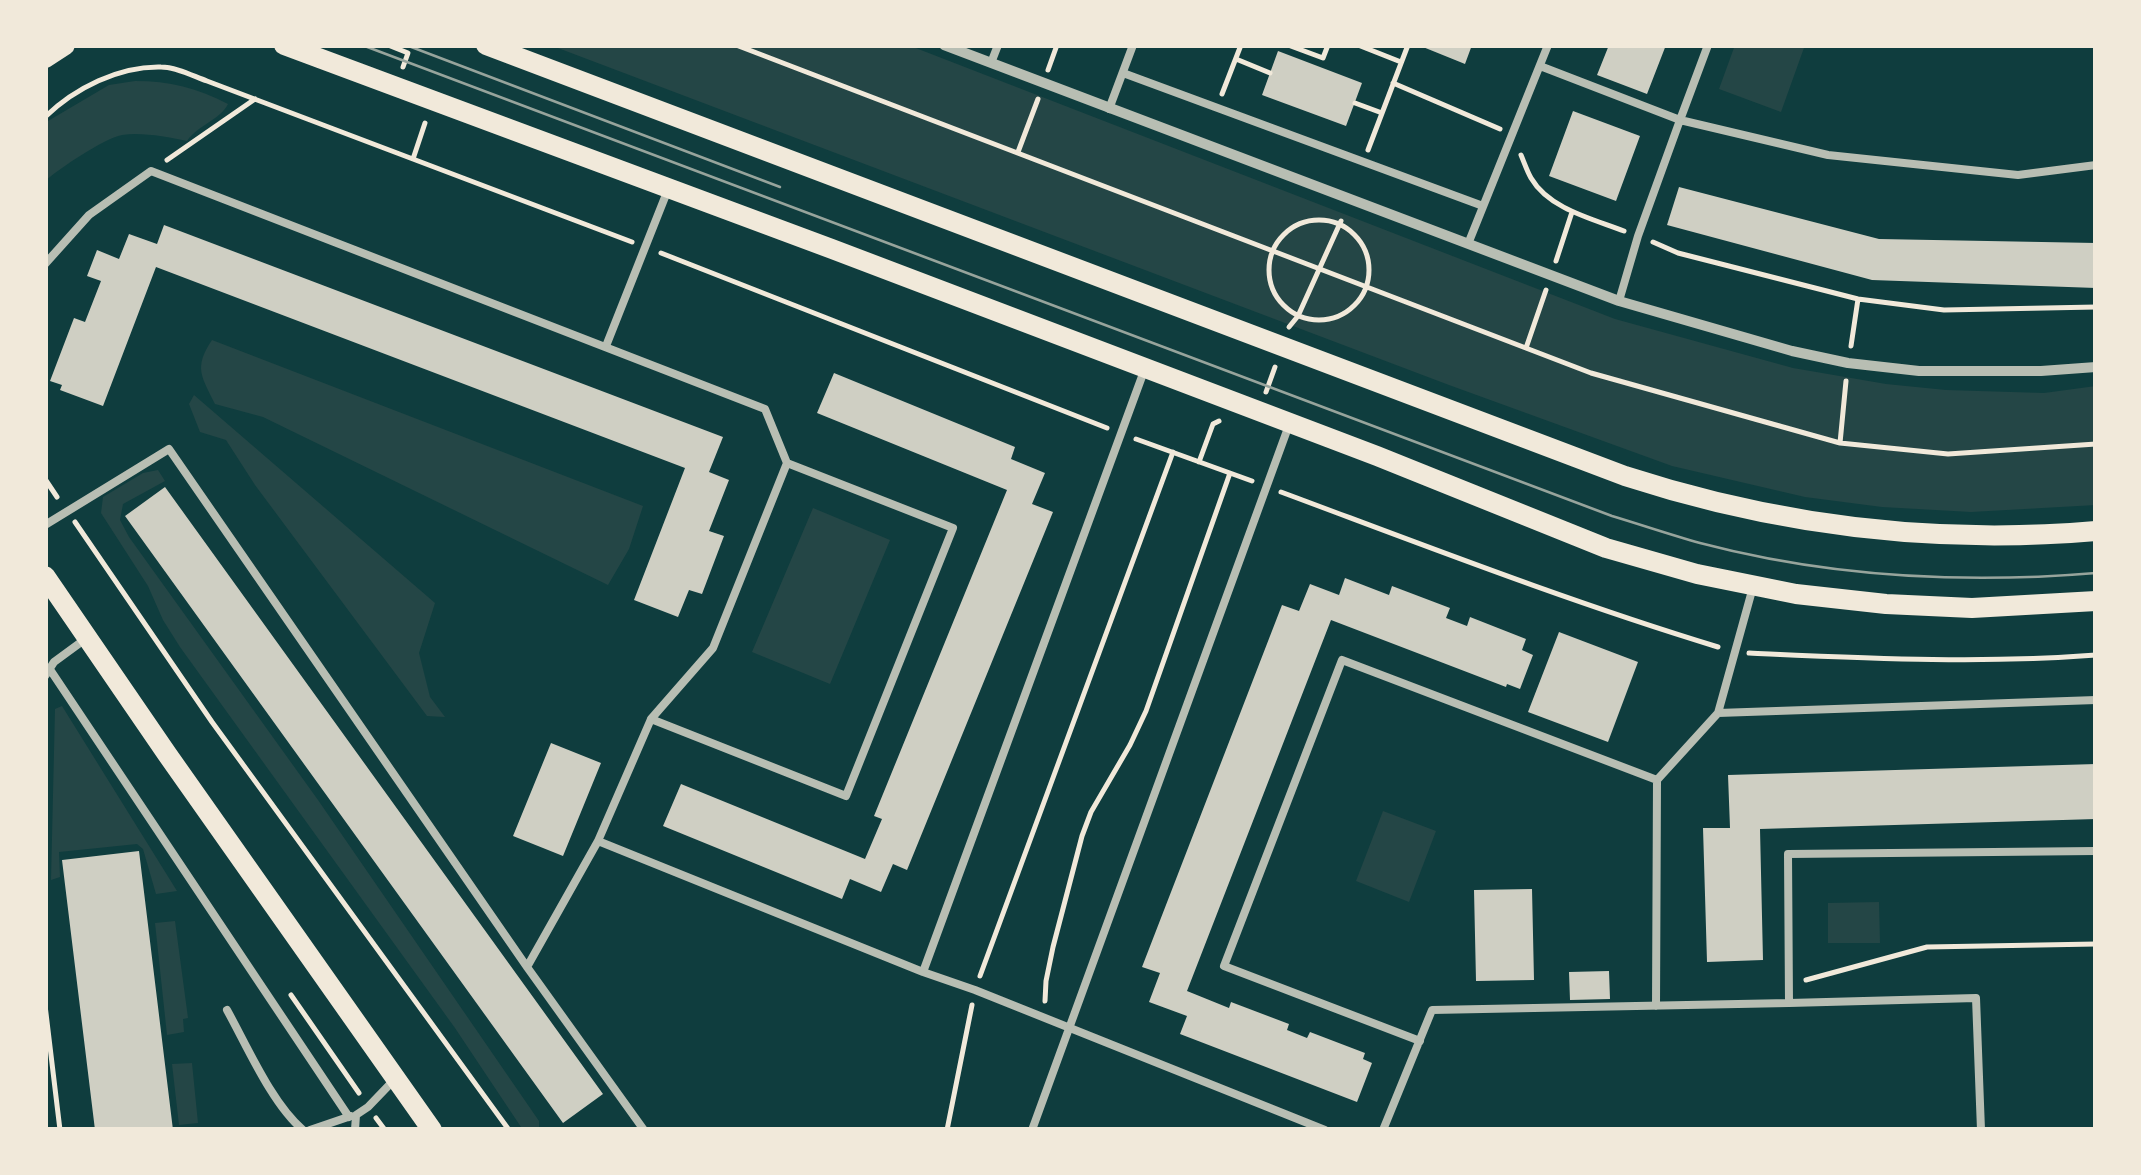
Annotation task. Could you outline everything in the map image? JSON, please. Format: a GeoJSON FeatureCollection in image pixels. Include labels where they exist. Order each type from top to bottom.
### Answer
{"type":"FeatureCollection","features":[{"type":"Feature","properties":{"kind":"main road"},"geometry":{"type":"LineString","coordinates":[[45,58],[65,45]]}},
{"type":"Feature","properties":{"kind":"main road"},"geometry":{"type":"LineString","coordinates":[[284,45],[1290,423],[1606,548],[1753,587],[1886,604],[1972,608],[2096,601]]}},
{"type":"Feature","properties":{"kind":"main road"},"geometry":{"type":"LineString","coordinates":[[486,45],[1666,489],[1749,511],[1864,529],[2004,537],[2096,531]]}},
{"type":"Feature","properties":{"kind":"main road"},"geometry":{"type":"LineString","coordinates":[[45,576],[432,1130]]}},
{"type":"Feature","properties":{"kind":"street"},"geometry":{"type":"LineString","coordinates":[[944,45],[1619,302],[1792,351],[1848,363],[1919,371],[2096,367]]}},
{"type":"Feature","properties":{"kind":"lane"},"geometry":{"type":"LineString","coordinates":[[991,63],[998,45]]}},
{"type":"Feature","properties":{"kind":"lane"},"geometry":{"type":"LineString","coordinates":[[1109,109],[1133,45]]}},
{"type":"Feature","properties":{"kind":"lane"},"geometry":{"type":"LineString","coordinates":[[1468,244],[1548,45]]}},
{"type":"Feature","properties":{"kind":"lane"},"geometry":{"type":"LineString","coordinates":[[1619,302],[1638,236],[1708,45]]}},
{"type":"Feature","properties":{"kind":"lane"},"geometry":{"type":"LineString","coordinates":[[1540,66],[1680,120],[1828,155],[2018,175],[2096,165]]}},
{"type":"Feature","properties":{"kind":"lane"},"geometry":{"type":"LineString","coordinates":[[1123,72],[1483,206]]}},
{"type":"Feature","properties":{"kind":"lane"},"geometry":{"type":"LineString","coordinates":[[45,264],[90,215],[151,171],[765,409],[787,463],[713,648],[651,719],[598,841],[527,967]]}},
{"type":"Feature","properties":{"kind":"lane"},"geometry":{"type":"LineString","coordinates":[[606,346],[668,188]]}},
{"type":"Feature","properties":{"kind":"lane"},"geometry":{"type":"LineString","coordinates":[[923,972],[1144,368]]}},
{"type":"Feature","properties":{"kind":"lane"},"geometry":{"type":"LineString","coordinates":[[1032,1130],[1290,423]]}},
{"type":"Feature","properties":{"kind":"lane"},"geometry":{"type":"LineString","coordinates":[[45,525],[168,449],[644,1130]]}},
{"type":"Feature","properties":{"kind":"lane"},"geometry":{"type":"LineString","coordinates":[[651,719],[846,796],[952,528],[787,463]]}},
{"type":"Feature","properties":{"kind":"lane"},"geometry":{"type":"LineString","coordinates":[[1656,1006],[1657,780],[1718,713],[1753,587]]}},
{"type":"Feature","properties":{"kind":"lane"},"geometry":{"type":"LineString","coordinates":[[87,637],[47,672],[352,1116],[354,1130]]}},
{"type":"Feature","properties":{"kind":"lane"},"geometry":{"type":"LineString","coordinates":[[1420,1041],[1224,966],[1342,660],[1657,780]]}},
{"type":"Feature","properties":{"kind":"lane"},"geometry":{"type":"LineString","coordinates":[[1718,713],[2096,700]]}},
{"type":"Feature","properties":{"kind":"lane"},"geometry":{"type":"LineString","coordinates":[[598,841],[1326,1130]]}},
{"type":"Feature","properties":{"kind":"lane"},"geometry":{"type":"LineString","coordinates":[[1789,1002],[1788,854],[2096,851]]}},
{"type":"Feature","properties":{"kind":"lane"},"geometry":{"type":"LineString","coordinates":[[1383,1130],[1432,1010],[1976,998],[1981,1130]]}},
{"type":"Feature","properties":{"kind":"lane"},"geometry":{"type":"LineString","coordinates":[[227,1010],[277,1099],[293,1121],[306,1130],[352,1116],[396,1078]]}},
{"type":"Feature","properties":{"kind":"path"},"geometry":{"type":"LineString","coordinates":[[388,45],[408,52],[404,68]]}},
{"type":"Feature","properties":{"kind":"path"},"geometry":{"type":"LineString","coordinates":[[736,45],[1590,373],[1840,443],[1948,454],[2096,444]]}},
{"type":"Feature","properties":{"kind":"path"},"geometry":{"type":"LineString","coordinates":[[1217,107],[1241,45]]}},
{"type":"Feature","properties":{"kind":"path"},"geometry":{"type":"LineString","coordinates":[[1288,45],[1323,58],[1328,45]]}},
{"type":"Feature","properties":{"kind":"path"},"geometry":{"type":"LineString","coordinates":[[1358,45],[1402,62]]}},
{"type":"Feature","properties":{"kind":"path"},"geometry":{"type":"LineString","coordinates":[[1408,45],[1393,83],[1512,134],[1533,182],[1572,212],[1678,253],[1858,299],[1944,310],[2096,307]]}},
{"type":"Feature","properties":{"kind":"path"},"geometry":{"type":"LineString","coordinates":[[1236,59],[1270,72]]}},
{"type":"Feature","properties":{"kind":"path"},"geometry":{"type":"LineString","coordinates":[[45,117],[79,91],[125,70],[164,67],[646,247],[1120,433],[1524,583],[1736,652],[1904,660],[2096,655]]}},
{"type":"Feature","properties":{"kind":"path"},"geometry":{"type":"LineString","coordinates":[[151,171],[255,99]]}},
{"type":"Feature","properties":{"kind":"path"},"geometry":{"type":"LineString","coordinates":[[1354,103],[1382,114]]}},
{"type":"Feature","properties":{"kind":"path"},"geometry":{"type":"LineString","coordinates":[[414,159],[426,123]]}},
{"type":"Feature","properties":{"kind":"path"},"geometry":{"type":"LineString","coordinates":[[1320,219],[1340,224],[1356,235],[1366,252],[1366,286],[1353,306],[1336,317],[1317,320],[1298,316],[1282,304],[1272,288],[1268,268],[1272,250],[1284,233],[1301,223],[1320,219]]}},
{"type":"Feature","properties":{"kind":"path"},"geometry":{"type":"LineString","coordinates":[[1253,387],[1266,392],[1275,367]]}},
{"type":"Feature","properties":{"kind":"path"},"geometry":{"type":"LineString","coordinates":[[1199,462],[1214,424],[1225,419]]}},
{"type":"Feature","properties":{"kind":"path"},"geometry":{"type":"LineString","coordinates":[[947,1130],[975,990],[1173,452]]}},
{"type":"Feature","properties":{"kind":"path"},"geometry":{"type":"LineString","coordinates":[[1046,1019],[1046,981],[1082,836],[1146,711],[1230,473]]}},
{"type":"Feature","properties":{"kind":"path"},"geometry":{"type":"LineString","coordinates":[[45,479],[223,737],[509,1130]]}},
{"type":"Feature","properties":{"kind":"path"},"geometry":{"type":"LineString","coordinates":[[1789,985],[1927,947],[2096,944]]}},
{"type":"Feature","properties":{"kind":"path"},"geometry":{"type":"LineString","coordinates":[[45,1005],[60,1130]]}},
{"type":"Feature","properties":{"kind":"shaded area"},"geometry":{"type":"Polygon","coordinates":[[[550,45],[908,45],[1615,319],[1793,368],[1886,384],[2044,393],[2096,386],[2096,505],[1971,512],[1882,507],[1805,497],[1672,466],[550,45]]]}},
{"type":"Feature","properties":{"kind":"shaded area"},"geometry":{"type":"Polygon","coordinates":[[[1735,45],[1805,45],[1781,112],[1719,89],[1735,45]]]}},
{"type":"Feature","properties":{"kind":"shaded area"},"geometry":{"type":"Polygon","coordinates":[[[135,81],[183,86],[228,104],[187,141],[122,135],[93,148],[45,181],[48,121],[109,85],[135,81]]]}},
{"type":"Feature","properties":{"kind":"shaded area"},"geometry":{"type":"Polygon","coordinates":[[[212,340],[643,506],[629,549],[608,585],[263,417],[215,404],[201,365],[212,340]]]}},
{"type":"Feature","properties":{"kind":"shaded area"},"geometry":{"type":"Polygon","coordinates":[[[194,395],[435,603],[419,653],[430,697],[445,717],[427,716],[255,485],[226,440],[200,432],[189,404],[194,395]]]}},
{"type":"Feature","properties":{"kind":"shaded area"},"geometry":{"type":"Polygon","coordinates":[[[158,470],[165,481],[123,504],[120,520],[129,537],[318,800],[539,1121],[539,1130],[523,1130],[455,1028],[180,647],[148,586],[101,513],[103,497],[143,473],[158,470]]]}},
{"type":"Feature","properties":{"kind":"shaded area"},"geometry":{"type":"Polygon","coordinates":[[[813,508],[890,540],[830,684],[752,652],[813,508]]]}},
{"type":"Feature","properties":{"kind":"shaded area"},"geometry":{"type":"Polygon","coordinates":[[[62,706],[177,891],[156,894],[143,849],[137,844],[59,852],[60,877],[51,880],[55,709],[62,706]]]}},
{"type":"Feature","properties":{"kind":"shaded area"},"geometry":{"type":"Polygon","coordinates":[[[1383,811],[1436,831],[1409,902],[1356,881],[1383,811]]]}},
{"type":"Feature","properties":{"kind":"shaded area"},"geometry":{"type":"Polygon","coordinates":[[[1879,902],[1880,943],[1828,943],[1828,903],[1879,902]]]}},
{"type":"Feature","properties":{"kind":"shaded area"},"geometry":{"type":"Polygon","coordinates":[[[175,921],[188,1018],[183,1019],[184,1032],[167,1035],[155,923],[175,921]]]}},
{"type":"Feature","properties":{"kind":"shaded area"},"geometry":{"type":"Polygon","coordinates":[[[192,1063],[198,1123],[179,1125],[172,1064],[192,1063]]]}},
{"type":"Feature","properties":{"kind":"building"},"geometry":{"type":"Polygon","coordinates":[[[1418,45],[1472,45],[1465,64],[1418,45]]]}},
{"type":"Feature","properties":{"kind":"building"},"geometry":{"type":"Polygon","coordinates":[[[1609,45],[1666,45],[1647,94],[1597,75],[1609,45]]]}},
{"type":"Feature","properties":{"kind":"building"},"geometry":{"type":"Polygon","coordinates":[[[1278,51],[1362,83],[1346,126],[1262,95],[1278,51]]]}},
{"type":"Feature","properties":{"kind":"building"},"geometry":{"type":"Polygon","coordinates":[[[1573,111],[1640,136],[1616,201],[1549,176],[1573,111]]]}},
{"type":"Feature","properties":{"kind":"building"},"geometry":{"type":"Polygon","coordinates":[[[1679,187],[1879,239],[2096,243],[2096,288],[1872,280],[1667,225],[1679,187]]]}},
{"type":"Feature","properties":{"kind":"building"},"geometry":{"type":"Polygon","coordinates":[[[164,225],[723,437],[709,472],[729,480],[709,531],[724,536],[702,594],[689,590],[678,617],[634,600],[685,468],[156,267],[103,406],[60,390],[62,385],[50,381],[74,318],[85,322],[101,281],[87,276],[97,250],[119,259],[129,234],[157,244],[164,225]]]}},
{"type":"Feature","properties":{"kind":"building"},"geometry":{"type":"Polygon","coordinates":[[[834,373],[1015,447],[1011,459],[1045,473],[1032,504],[1053,512],[907,870],[893,864],[881,892],[850,879],[842,899],[663,826],[681,784],[865,859],[882,819],[874,816],[1007,490],[817,413],[834,373]]]}},
{"type":"Feature","properties":{"kind":"building"},"geometry":{"type":"Polygon","coordinates":[[[165,487],[603,1094],[563,1123],[125,516],[165,487]]]}},
{"type":"Feature","properties":{"kind":"building"},"geometry":{"type":"Polygon","coordinates":[[[1345,578],[1389,595],[1392,586],[1450,608],[1446,618],[1467,626],[1470,617],[1526,639],[1522,650],[1533,655],[1520,689],[1507,684],[1506,687],[1331,620],[1187,991],[1229,1008],[1231,1002],[1289,1024],[1287,1030],[1307,1038],[1310,1032],[1365,1053],[1363,1059],[1372,1063],[1357,1102],[1180,1034],[1187,1016],[1149,1002],[1160,973],[1142,967],[1282,605],[1299,611],[1310,584],[1339,595],[1345,578]]]}},
{"type":"Feature","properties":{"kind":"building"},"geometry":{"type":"Polygon","coordinates":[[[1559,632],[1638,662],[1608,742],[1528,712],[1559,632]]]}},
{"type":"Feature","properties":{"kind":"building"},"geometry":{"type":"Polygon","coordinates":[[[551,743],[601,763],[563,856],[513,836],[551,743]]]}},
{"type":"Feature","properties":{"kind":"building"},"geometry":{"type":"Polygon","coordinates":[[[2096,764],[2096,819],[1760,829],[1763,960],[1707,962],[1703,828],[1730,828],[1728,775],[2096,764]]]}},
{"type":"Feature","properties":{"kind":"building"},"geometry":{"type":"Polygon","coordinates":[[[139,851],[173,1130],[95,1130],[62,860],[139,851]]]}},
{"type":"Feature","properties":{"kind":"building"},"geometry":{"type":"Polygon","coordinates":[[[1532,889],[1534,980],[1476,981],[1474,890],[1532,889]]]}},
{"type":"Feature","properties":{"kind":"building"},"geometry":{"type":"Polygon","coordinates":[[[1609,971],[1610,999],[1570,1000],[1569,972],[1609,971]]]}},
{"type":"Feature","properties":{"kind":"tram line"},"geometry":{"type":"LineString","coordinates":[[362,45],[1612,516],[1678,537],[1798,564],[1897,575],[1997,578],[2096,573]]}},
{"type":"Feature","properties":{"kind":"tram line"},"geometry":{"type":"LineString","coordinates":[[406,45],[780,187]]}}]}
